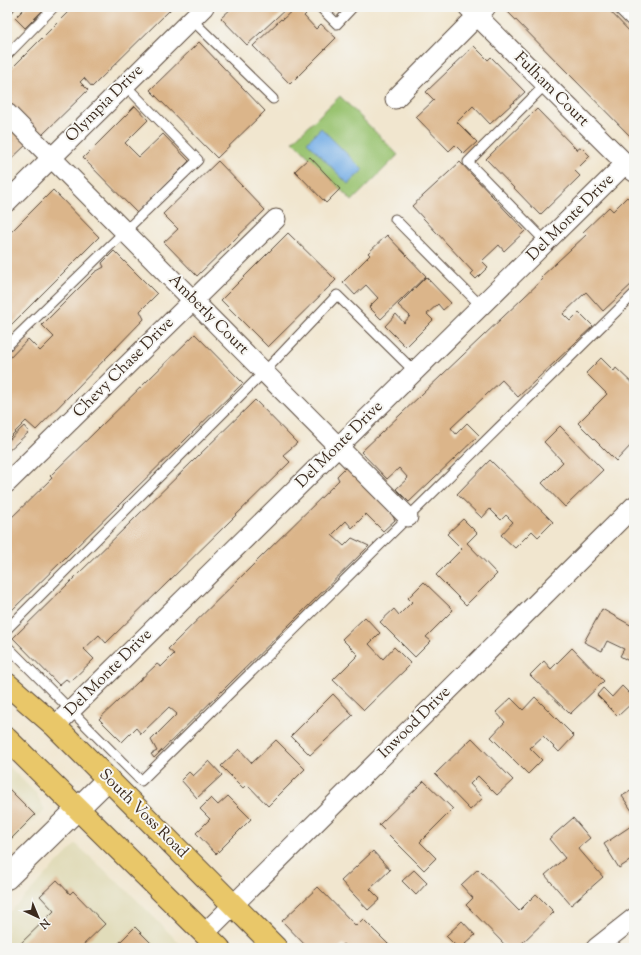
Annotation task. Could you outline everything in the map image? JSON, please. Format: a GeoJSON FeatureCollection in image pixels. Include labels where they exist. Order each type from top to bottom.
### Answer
{"type":"FeatureCollection","features":[{"type":"Feature","properties":{"kind":"main road","name":"South Voss Road"},"geometry":{"type":"LineString","coordinates":[[7,684],[55,726],[276,948]]}},
{"type":"Feature","properties":{"kind":"main road"},"geometry":{"type":"LineString","coordinates":[[7,739],[78,807],[212,941]]}},
{"type":"Feature","properties":{"kind":"street","name":"Fulham Court"},"geometry":{"type":"LineString","coordinates":[[477,10],[546,84],[630,168]]}},
{"type":"Feature","properties":{"kind":"street"},"geometry":{"type":"LineString","coordinates":[[395,99],[477,10]]}},
{"type":"Feature","properties":{"kind":"street","name":"Olympia Drive"},"geometry":{"type":"LineString","coordinates":[[7,202],[197,13]]}},
{"type":"Feature","properties":{"kind":"street","name":"Amberly Court"},"geometry":{"type":"LineString","coordinates":[[7,113],[408,517]]}},
{"type":"Feature","properties":{"kind":"street","name":"Del Monte Drive"},"geometry":{"type":"LineString","coordinates":[[55,726],[546,242],[630,168]]}},
{"type":"Feature","properties":{"kind":"street","name":"Chevy Chase Drive"},"geometry":{"type":"LineString","coordinates":[[7,483],[276,219]]}},
{"type":"Feature","properties":{"kind":"street","name":"Inwood Drive"},"geometry":{"type":"LineString","coordinates":[[212,941],[233,904],[632,514]]}},
{"type":"Feature","properties":{"kind":"street"},"geometry":{"type":"LineString","coordinates":[[7,878],[108,779]]}},
{"type":"Feature","properties":{"kind":"street"},"geometry":{"type":"LineString","coordinates":[[596,948],[634,918]]}},
{"type":"Feature","properties":{"kind":"lane"},"geometry":{"type":"LineString","coordinates":[[7,10],[10,7]]}},
{"type":"Feature","properties":{"kind":"lane"},"geometry":{"type":"LineString","coordinates":[[7,55],[54,7]]}},
{"type":"Feature","properties":{"kind":"lane"},"geometry":{"type":"LineString","coordinates":[[320,7],[337,24],[353,7]]}},
{"type":"Feature","properties":{"kind":"lane"},"geometry":{"type":"LineString","coordinates":[[617,7],[634,24]]}},
{"type":"Feature","properties":{"kind":"lane"},"geometry":{"type":"LineString","coordinates":[[197,13],[273,99]]}},
{"type":"Feature","properties":{"kind":"lane"},"geometry":{"type":"LineString","coordinates":[[546,84],[468,162],[546,242]]}},
{"type":"Feature","properties":{"kind":"lane"},"geometry":{"type":"LineString","coordinates":[[7,346],[198,160],[125,85]]}},
{"type":"Feature","properties":{"kind":"lane"},"geometry":{"type":"LineString","coordinates":[[395,219],[481,306]]}},
{"type":"Feature","properties":{"kind":"lane"},"geometry":{"type":"LineString","coordinates":[[7,646],[140,781],[634,294]]}},
{"type":"Feature","properties":{"kind":"lane"},"geometry":{"type":"LineString","coordinates":[[7,629],[264,372],[337,295],[414,372]]}},
{"type":"Feature","properties":{"kind":"shaded area"},"geometry":{"type":"Polygon","coordinates":[[[7,765],[36,793],[45,810],[7,846],[7,765]]]}},
{"type":"Feature","properties":{"kind":"shaded area"},"geometry":{"type":"Polygon","coordinates":[[[76,844],[134,897],[184,948],[7,948],[7,915],[76,844]]]}},
{"type":"Feature","properties":{"kind":"green space"},"geometry":{"type":"Polygon","coordinates":[[[340,96],[398,155],[352,201],[293,141],[340,96]]]}},
{"type":"Feature","properties":{"kind":"water"},"geometry":{"type":"Polygon","coordinates":[[[321,128],[363,170],[348,184],[307,142],[321,128]]]}},
{"type":"Feature","properties":{"kind":"building"},"geometry":{"type":"Polygon","coordinates":[[[26,7],[46,7],[25,28],[15,18],[26,7]]]}},
{"type":"Feature","properties":{"kind":"building"},"geometry":{"type":"Polygon","coordinates":[[[73,7],[173,7],[92,87],[84,78],[80,82],[88,90],[41,136],[8,102],[12,97],[7,92],[7,73],[73,7]]]}},
{"type":"Feature","properties":{"kind":"building"},"geometry":{"type":"Polygon","coordinates":[[[233,7],[288,7],[247,45],[221,18],[233,7]]]}},
{"type":"Feature","properties":{"kind":"building"},"geometry":{"type":"Polygon","coordinates":[[[296,7],[299,7],[306,14],[304,16],[316,29],[321,24],[336,38],[290,84],[253,46],[296,7]]]}},
{"type":"Feature","properties":{"kind":"building"},"geometry":{"type":"Polygon","coordinates":[[[334,7],[344,7],[339,12],[334,7]]]}},
{"type":"Feature","properties":{"kind":"building"},"geometry":{"type":"Polygon","coordinates":[[[503,7],[606,7],[634,36],[634,140],[503,7]]]}},
{"type":"Feature","properties":{"kind":"building"},"geometry":{"type":"Polygon","coordinates":[[[199,42],[265,111],[217,158],[150,90],[199,42]]]}},
{"type":"Feature","properties":{"kind":"building"},"geometry":{"type":"Polygon","coordinates":[[[474,46],[488,60],[491,57],[525,92],[490,124],[473,106],[457,122],[477,142],[464,154],[455,145],[449,151],[416,117],[434,100],[426,92],[474,46]]]}},
{"type":"Feature","properties":{"kind":"building"},"geometry":{"type":"Polygon","coordinates":[[[135,106],[148,120],[125,143],[139,157],[163,134],[189,161],[137,213],[83,158],[135,106]]]}},
{"type":"Feature","properties":{"kind":"building"},"geometry":{"type":"Polygon","coordinates":[[[537,109],[577,150],[581,147],[590,156],[575,171],[580,176],[540,215],[486,159],[537,109]]]}},
{"type":"Feature","properties":{"kind":"building"},"geometry":{"type":"Polygon","coordinates":[[[7,122],[28,143],[7,163],[7,122]]]}},
{"type":"Feature","properties":{"kind":"building"},"geometry":{"type":"Polygon","coordinates":[[[310,157],[340,189],[326,203],[295,171],[310,157]]]}},
{"type":"Feature","properties":{"kind":"building"},"geometry":{"type":"Polygon","coordinates":[[[218,161],[265,210],[197,276],[164,242],[178,229],[163,214],[218,161]]]}},
{"type":"Feature","properties":{"kind":"building"},"geometry":{"type":"Polygon","coordinates":[[[460,162],[525,231],[504,251],[499,245],[482,261],[488,267],[476,279],[471,274],[473,272],[412,206],[460,162]]]}},
{"type":"Feature","properties":{"kind":"building"},"geometry":{"type":"Polygon","coordinates":[[[53,190],[99,237],[7,329],[7,236],[53,190]]]}},
{"type":"Feature","properties":{"kind":"building"},"geometry":{"type":"Polygon","coordinates":[[[627,197],[634,204],[634,282],[603,311],[586,292],[563,314],[570,321],[579,312],[593,326],[518,397],[502,380],[451,428],[456,434],[467,423],[479,435],[409,502],[396,489],[408,478],[399,468],[387,479],[361,452],[543,279],[541,277],[586,235],[583,232],[609,207],[613,211],[627,197]]]}},
{"type":"Feature","properties":{"kind":"building"},"geometry":{"type":"Polygon","coordinates":[[[288,233],[336,280],[268,347],[221,300],[288,233]]]}},
{"type":"Feature","properties":{"kind":"building"},"geometry":{"type":"Polygon","coordinates":[[[387,235],[426,276],[381,319],[369,307],[378,298],[366,285],[355,295],[343,282],[370,255],[368,253],[387,235]]]}},
{"type":"Feature","properties":{"kind":"building"},"geometry":{"type":"Polygon","coordinates":[[[114,251],[157,294],[140,311],[144,319],[36,430],[26,421],[7,440],[7,361],[28,339],[40,351],[54,337],[42,325],[95,272],[104,267],[102,263],[114,251]]]}},
{"type":"Feature","properties":{"kind":"building"},"geometry":{"type":"Polygon","coordinates":[[[426,277],[451,303],[443,310],[438,304],[427,314],[433,320],[406,347],[385,326],[396,314],[404,323],[410,316],[398,305],[426,277]]]}},
{"type":"Feature","properties":{"kind":"building"},"geometry":{"type":"Polygon","coordinates":[[[195,334],[243,383],[7,615],[7,519],[9,520],[52,478],[50,476],[195,334]]]}},
{"type":"Feature","properties":{"kind":"building"},"geometry":{"type":"Polygon","coordinates":[[[601,358],[614,371],[616,368],[634,385],[634,442],[616,461],[578,423],[607,394],[586,373],[601,358]]]}},
{"type":"Feature","properties":{"kind":"building"},"geometry":{"type":"Polygon","coordinates":[[[255,400],[297,443],[283,455],[290,462],[106,643],[99,635],[84,649],[94,659],[70,682],[66,679],[59,685],[13,638],[255,400]]]}},
{"type":"Feature","properties":{"kind":"building"},"geometry":{"type":"Polygon","coordinates":[[[24,426],[29,432],[7,452],[7,442],[24,426]]]}},
{"type":"Feature","properties":{"kind":"building"},"geometry":{"type":"Polygon","coordinates":[[[560,426],[603,470],[565,507],[542,483],[563,462],[544,442],[560,426]]]}},
{"type":"Feature","properties":{"kind":"building"},"geometry":{"type":"Polygon","coordinates":[[[490,460],[553,522],[538,537],[532,531],[515,548],[501,535],[513,522],[506,515],[501,520],[490,509],[482,518],[457,494],[490,460]]]}},
{"type":"Feature","properties":{"kind":"building"},"geometry":{"type":"Polygon","coordinates":[[[347,466],[388,508],[395,520],[383,531],[366,514],[352,528],[346,521],[332,535],[344,546],[352,538],[369,546],[154,758],[151,754],[157,751],[151,740],[177,714],[169,707],[141,734],[136,728],[122,742],[99,719],[157,664],[161,667],[174,654],[168,649],[339,480],[337,476],[347,466]]]}},
{"type":"Feature","properties":{"kind":"building"},"geometry":{"type":"Polygon","coordinates":[[[463,519],[477,533],[467,543],[497,574],[466,605],[436,575],[462,549],[447,534],[463,519]]]}},
{"type":"Feature","properties":{"kind":"building"},"geometry":{"type":"Polygon","coordinates":[[[424,582],[453,610],[426,637],[431,641],[415,657],[380,622],[394,609],[399,615],[412,602],[408,598],[424,582]]]}},
{"type":"Feature","properties":{"kind":"building"},"geometry":{"type":"Polygon","coordinates":[[[602,609],[634,627],[634,664],[620,656],[624,649],[607,641],[602,651],[584,642],[602,609]]]}},
{"type":"Feature","properties":{"kind":"building"},"geometry":{"type":"Polygon","coordinates":[[[365,617],[380,633],[369,644],[383,659],[394,647],[411,664],[364,710],[333,680],[358,655],[342,639],[365,617]]]}},
{"type":"Feature","properties":{"kind":"building"},"geometry":{"type":"Polygon","coordinates":[[[572,648],[604,681],[570,714],[530,675],[544,661],[551,669],[572,648]]]}},
{"type":"Feature","properties":{"kind":"building"},"geometry":{"type":"Polygon","coordinates":[[[622,686],[634,698],[634,701],[618,716],[597,695],[603,688],[612,697],[622,686]]]}},
{"type":"Feature","properties":{"kind":"building"},"geometry":{"type":"Polygon","coordinates":[[[333,694],[353,715],[310,755],[291,736],[333,694]]]}},
{"type":"Feature","properties":{"kind":"building"},"geometry":{"type":"Polygon","coordinates":[[[535,697],[574,736],[559,752],[543,736],[530,748],[542,760],[528,774],[491,737],[505,722],[496,712],[511,698],[523,710],[535,697]]]}},
{"type":"Feature","properties":{"kind":"building"},"geometry":{"type":"Polygon","coordinates":[[[472,738],[513,780],[497,795],[478,776],[470,784],[483,798],[470,810],[435,774],[472,738]]]}},
{"type":"Feature","properties":{"kind":"building"},"geometry":{"type":"Polygon","coordinates":[[[276,740],[305,769],[268,806],[247,784],[243,788],[221,766],[239,749],[252,763],[276,740]]]}},
{"type":"Feature","properties":{"kind":"building"},"geometry":{"type":"Polygon","coordinates":[[[209,761],[222,775],[197,798],[181,780],[189,772],[193,776],[209,761]]]}},
{"type":"Feature","properties":{"kind":"building"},"geometry":{"type":"Polygon","coordinates":[[[424,781],[453,809],[420,842],[436,858],[424,870],[379,825],[424,781]]]}},
{"type":"Feature","properties":{"kind":"building"},"geometry":{"type":"Polygon","coordinates":[[[7,787],[35,815],[7,843],[7,787]]]}},
{"type":"Feature","properties":{"kind":"building"},"geometry":{"type":"Polygon","coordinates":[[[634,789],[634,814],[622,796],[634,789]]]}},
{"type":"Feature","properties":{"kind":"building"},"geometry":{"type":"Polygon","coordinates":[[[228,796],[251,819],[216,854],[196,833],[210,819],[200,809],[211,798],[218,805],[228,796]]]}},
{"type":"Feature","properties":{"kind":"building"},"geometry":{"type":"Polygon","coordinates":[[[573,818],[590,838],[578,848],[603,877],[571,905],[545,875],[565,858],[549,839],[573,818]]]}},
{"type":"Feature","properties":{"kind":"building"},"geometry":{"type":"Polygon","coordinates":[[[634,824],[634,858],[619,868],[604,844],[634,824]]]}},
{"type":"Feature","properties":{"kind":"building"},"geometry":{"type":"Polygon","coordinates":[[[373,851],[390,870],[370,889],[380,899],[368,910],[341,881],[373,851]]]}},
{"type":"Feature","properties":{"kind":"building"},"geometry":{"type":"Polygon","coordinates":[[[478,869],[519,911],[536,894],[554,912],[517,948],[508,948],[466,905],[473,898],[461,885],[478,869]]]}},
{"type":"Feature","properties":{"kind":"building"},"geometry":{"type":"Polygon","coordinates":[[[414,870],[427,883],[416,895],[402,881],[414,870]]]}},
{"type":"Feature","properties":{"kind":"building"},"geometry":{"type":"Polygon","coordinates":[[[57,880],[70,894],[73,891],[105,924],[80,948],[16,948],[54,911],[40,896],[57,880]]]}},
{"type":"Feature","properties":{"kind":"building"},"geometry":{"type":"Polygon","coordinates":[[[318,887],[356,926],[363,919],[389,945],[385,948],[347,948],[343,944],[339,948],[308,948],[282,921],[318,887]]]}},
{"type":"Feature","properties":{"kind":"building"},"geometry":{"type":"Polygon","coordinates":[[[462,921],[475,935],[465,944],[469,948],[458,948],[446,936],[462,921]]]}},
{"type":"Feature","properties":{"kind":"building"},"geometry":{"type":"Polygon","coordinates":[[[135,927],[156,948],[114,948],[135,927]]]}}]}
